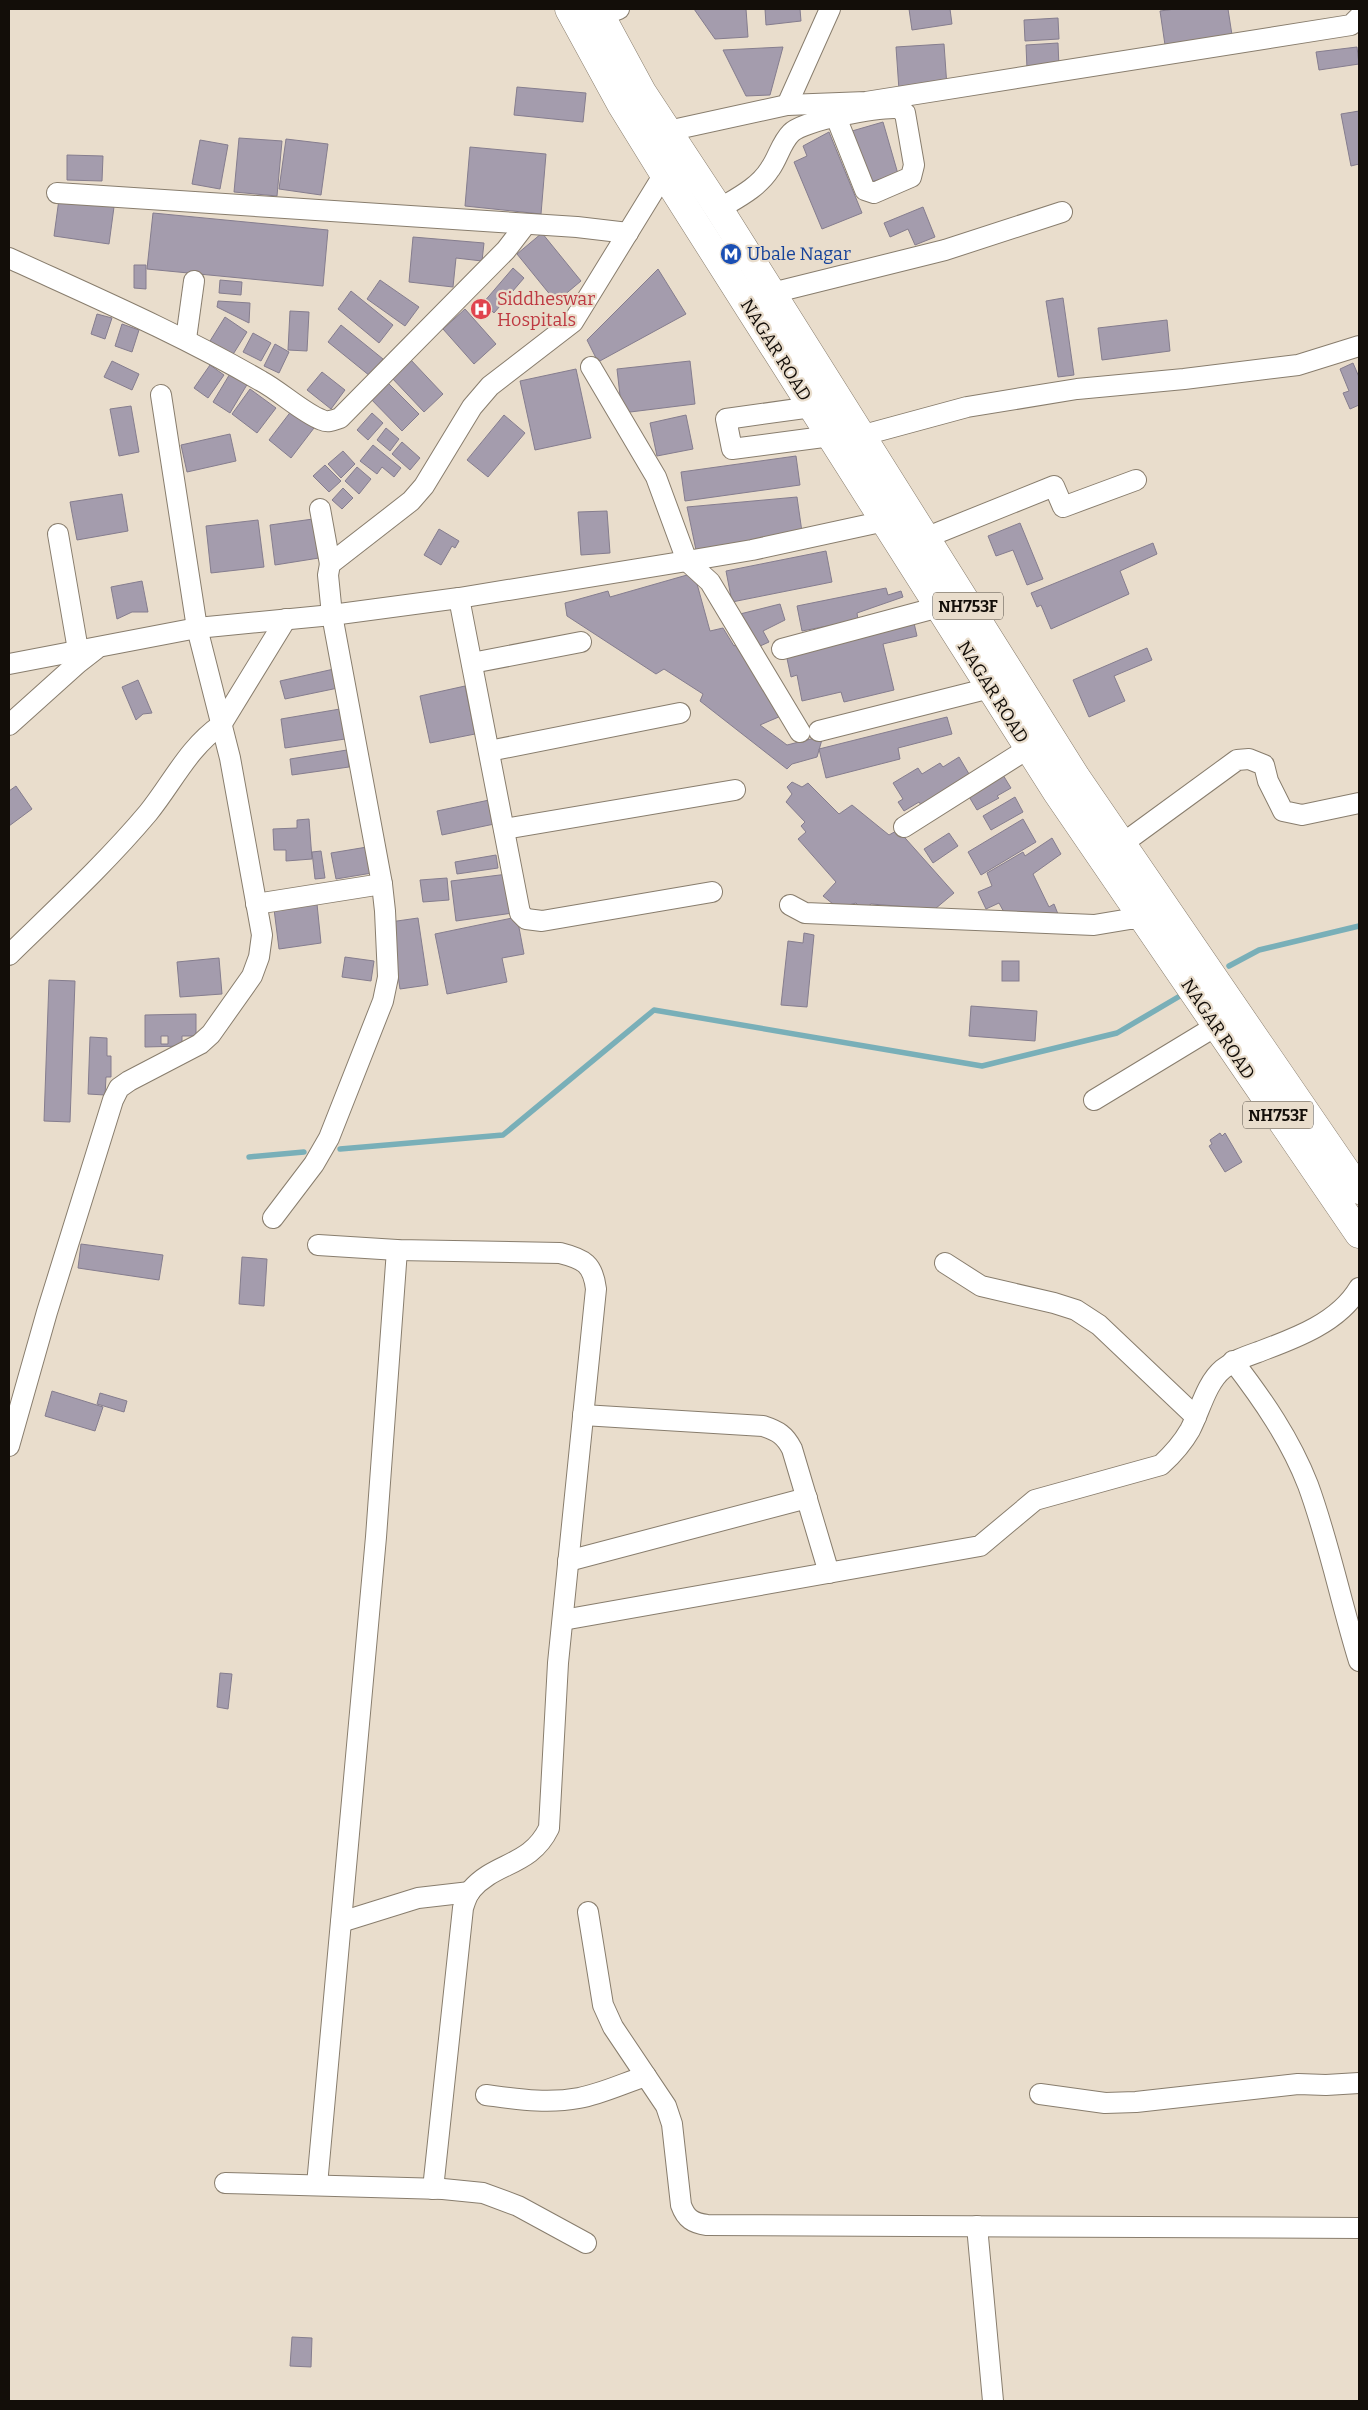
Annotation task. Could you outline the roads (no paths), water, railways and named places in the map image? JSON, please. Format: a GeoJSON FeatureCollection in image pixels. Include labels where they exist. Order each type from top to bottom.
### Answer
{"type":"FeatureCollection","features":[{"type":"Feature","properties":{"kind":"highway","name":"NAGAR ROAD"},"geometry":{"type":"LineString","coordinates":[[569,9],[644,142],[1028,748],[1359,1234]]}},
{"type":"Feature","properties":{"kind":"highway","name":"NAGAR ROAD"},"geometry":{"type":"LineString","coordinates":[[606,11],[642,92],[719,209],[860,436],[1076,776],[1359,1190]]}},
{"type":"Feature","properties":{"kind":"street"},"geometry":{"type":"LineString","coordinates":[[788,105],[830,9]]}},
{"type":"Feature","properties":{"kind":"street"},"geometry":{"type":"LineString","coordinates":[[644,142],[668,131],[788,105],[851,104],[1254,42],[1351,24],[1359,17]]}},
{"type":"Feature","properties":{"kind":"street"},"geometry":{"type":"LineString","coordinates":[[719,209],[760,182],[791,132],[800,125],[836,117],[894,108],[902,110],[914,165],[911,177],[874,193],[865,190],[836,117]]}},
{"type":"Feature","properties":{"kind":"street"},"geometry":{"type":"LineString","coordinates":[[330,564],[411,501],[424,486],[472,407],[490,386],[573,322],[664,174]]}},
{"type":"Feature","properties":{"kind":"street"},"geometry":{"type":"LineString","coordinates":[[57,192],[585,227],[628,233]]}},
{"type":"Feature","properties":{"kind":"street"},"geometry":{"type":"LineString","coordinates":[[772,293],[945,250],[1062,212]]}},
{"type":"Feature","properties":{"kind":"street"},"geometry":{"type":"LineString","coordinates":[[9,258],[186,339],[278,390],[314,416],[323,421],[331,421],[340,418],[499,257],[526,224]]}},
{"type":"Feature","properties":{"kind":"street"},"geometry":{"type":"LineString","coordinates":[[186,339],[194,281]]}},
{"type":"Feature","properties":{"kind":"street"},"geometry":{"type":"LineString","coordinates":[[860,436],[967,407],[1077,389],[1184,379],[1298,365],[1359,346]]}},
{"type":"Feature","properties":{"kind":"street"},"geometry":{"type":"LineString","coordinates":[[591,368],[656,477],[687,561],[710,582],[809,732],[990,688]]}},
{"type":"Feature","properties":{"kind":"street"},"geometry":{"type":"LineString","coordinates":[[9,1446],[47,1312],[113,1100],[120,1088],[129,1080],[200,1044],[211,1034],[252,976],[259,957],[262,935],[230,758],[197,628],[161,395]]}},
{"type":"Feature","properties":{"kind":"street"},"geometry":{"type":"LineString","coordinates":[[812,406],[726,419],[732,449],[831,436]]}},
{"type":"Feature","properties":{"kind":"street"},"geometry":{"type":"LineString","coordinates":[[925,538],[1054,486],[1063,507],[1136,480]]}},
{"type":"Feature","properties":{"kind":"street"},"geometry":{"type":"LineString","coordinates":[[273,1218],[314,1164],[329,1138],[383,1001],[388,976],[386,910],[332,615],[328,575],[330,564],[320,509]]}},
{"type":"Feature","properties":{"kind":"street"},"geometry":{"type":"LineString","coordinates":[[9,664],[103,644],[197,628],[332,615],[459,598],[687,561],[752,550],[885,520]]}},
{"type":"Feature","properties":{"kind":"street"},"geometry":{"type":"LineString","coordinates":[[58,534],[78,650]]}},
{"type":"Feature","properties":{"kind":"street"},"geometry":{"type":"LineString","coordinates":[[459,598],[520,913],[526,919],[542,921],[712,892]]}},
{"type":"Feature","properties":{"kind":"street"},"geometry":{"type":"LineString","coordinates":[[782,649],[939,607]]}},
{"type":"Feature","properties":{"kind":"street"},"geometry":{"type":"LineString","coordinates":[[9,955],[149,812],[190,753],[208,734],[221,725],[286,619]]}},
{"type":"Feature","properties":{"kind":"street"},"geometry":{"type":"LineString","coordinates":[[472,662],[580,642]]}},
{"type":"Feature","properties":{"kind":"street"},"geometry":{"type":"LineString","coordinates":[[9,725],[78,663],[103,644]]}},
{"type":"Feature","properties":{"kind":"street"},"geometry":{"type":"LineString","coordinates":[[489,751],[680,713]]}},
{"type":"Feature","properties":{"kind":"street"},"geometry":{"type":"LineString","coordinates":[[904,827],[1028,748]]}},
{"type":"Feature","properties":{"kind":"street"},"geometry":{"type":"LineString","coordinates":[[1122,844],[1237,760],[1249,759],[1264,765],[1268,781],[1283,811],[1302,815],[1359,803]]}},
{"type":"Feature","properties":{"kind":"street"},"geometry":{"type":"LineString","coordinates":[[504,829],[735,790]]}},
{"type":"Feature","properties":{"kind":"street"},"geometry":{"type":"LineString","coordinates":[[256,904],[382,884]]}},
{"type":"Feature","properties":{"kind":"street"},"geometry":{"type":"LineString","coordinates":[[790,905],[805,913],[1094,925],[1130,919],[1143,919]]}},
{"type":"Feature","properties":{"kind":"street"},"geometry":{"type":"LineString","coordinates":[[1094,1100],[1216,1026]]}},
{"type":"Feature","properties":{"kind":"street"},"geometry":{"type":"LineString","coordinates":[[318,1245],[396,1250],[560,1254],[575,1257],[587,1265],[594,1274],[596,1289],[558,1663],[549,1828],[542,1843],[532,1852],[484,1878],[470,1892],[463,1908],[433,2189]]}},
{"type":"Feature","properties":{"kind":"street"},"geometry":{"type":"LineString","coordinates":[[317,2185],[376,1538],[396,1250]]}},
{"type":"Feature","properties":{"kind":"street"},"geometry":{"type":"LineString","coordinates":[[945,1263],[980,1286],[1076,1310],[1099,1325],[1196,1417]]}},
{"type":"Feature","properties":{"kind":"street"},"geometry":{"type":"LineString","coordinates":[[563,1620],[980,1546],[1035,1500],[1161,1465],[1176,1451],[1221,1370],[1233,1361],[1316,1328],[1335,1315],[1359,1288]]}},
{"type":"Feature","properties":{"kind":"street"},"geometry":{"type":"LineString","coordinates":[[1233,1361],[1268,1406],[1286,1438],[1308,1485],[1359,1661]]}},
{"type":"Feature","properties":{"kind":"street"},"geometry":{"type":"LineString","coordinates":[[582,1415],[763,1426],[777,1430],[786,1437],[792,1449],[829,1573]]}},
{"type":"Feature","properties":{"kind":"street"},"geometry":{"type":"LineString","coordinates":[[568,1561],[807,1498]]}},
{"type":"Feature","properties":{"kind":"street"},"geometry":{"type":"LineString","coordinates":[[341,1922],[418,1898],[470,1892]]}},
{"type":"Feature","properties":{"kind":"street"},"geometry":{"type":"LineString","coordinates":[[588,1912],[602,2005],[613,2027],[666,2106],[672,2124],[681,2205],[685,2215],[694,2223],[707,2225],[1359,2228]]}},
{"type":"Feature","properties":{"kind":"street"},"geometry":{"type":"LineString","coordinates":[[486,2095],[551,2102],[581,2098],[646,2076]]}},
{"type":"Feature","properties":{"kind":"street"},"geometry":{"type":"LineString","coordinates":[[1040,2094],[1104,2103],[1136,2102],[1298,2084],[1359,2083]]}},
{"type":"Feature","properties":{"kind":"street"},"geometry":{"type":"LineString","coordinates":[[225,2183],[433,2189],[483,2193],[502,2199],[586,2243]]}},
{"type":"Feature","properties":{"kind":"street"},"geometry":{"type":"LineString","coordinates":[[977,2226],[993,2401]]}},
{"type":"Feature","properties":{"kind":"waterway"},"geometry":{"type":"LineString","coordinates":[[1229,966],[1259,950],[1359,926]]}},
{"type":"Feature","properties":{"kind":"waterway"},"geometry":{"type":"LineString","coordinates":[[340,1149],[503,1135],[654,1010],[982,1066],[1117,1033],[1185,993]]}},
{"type":"Feature","properties":{"kind":"waterway"},"geometry":{"type":"LineString","coordinates":[[249,1157],[304,1152]]}},
{"type":"Feature","properties":{"kind":"place","name":"Ubale Nagar"},"geometry":{"type":"Point","coordinates":[731,254]}},
{"type":"Feature","properties":{"kind":"place","name":"Siddheswar Hospitals"},"geometry":{"type":"Point","coordinates":[481,309]}}]}
